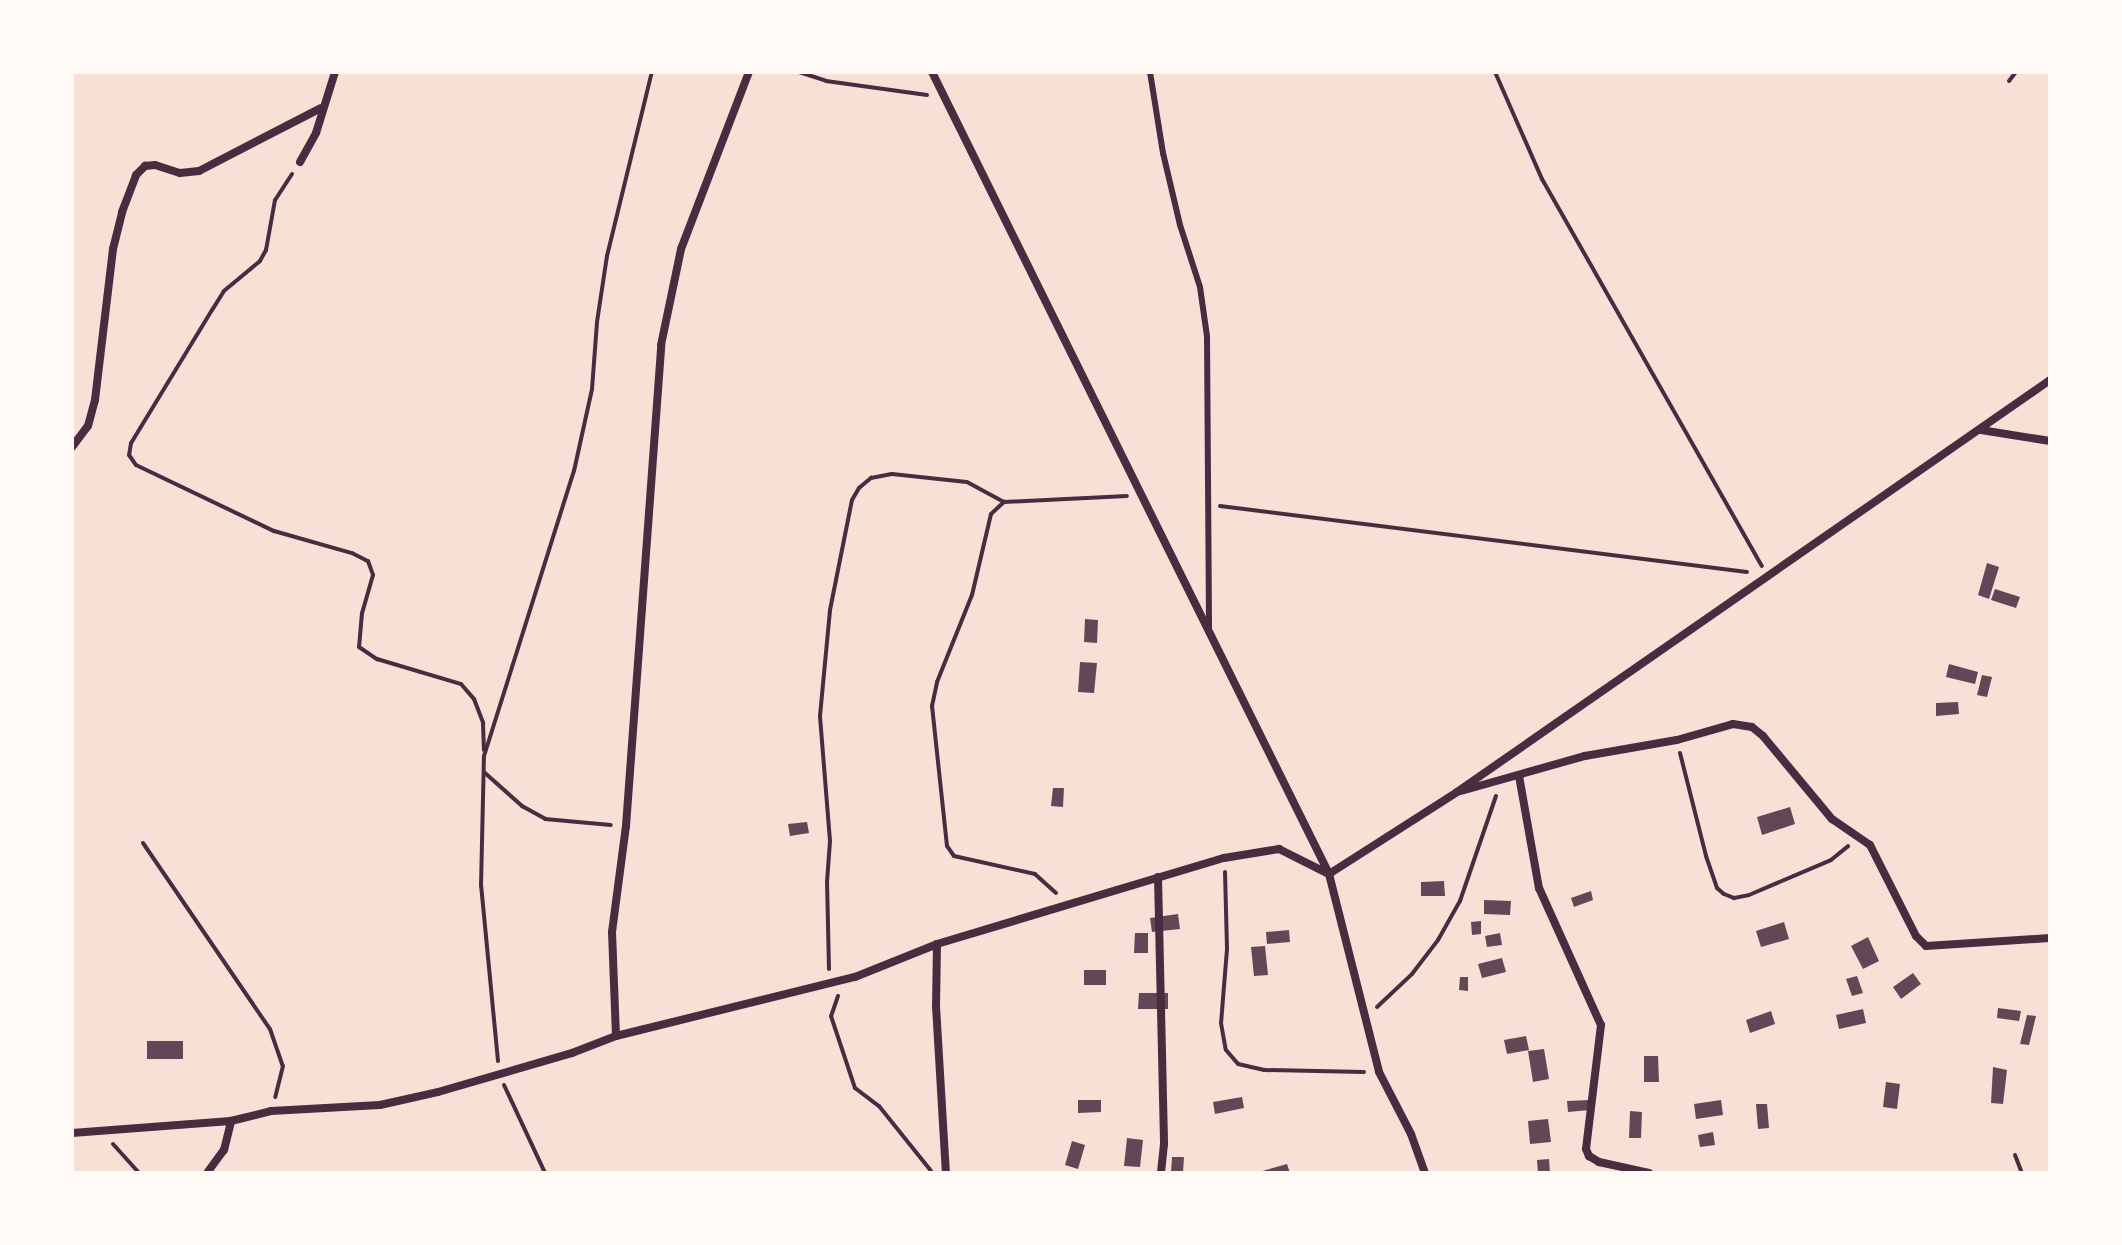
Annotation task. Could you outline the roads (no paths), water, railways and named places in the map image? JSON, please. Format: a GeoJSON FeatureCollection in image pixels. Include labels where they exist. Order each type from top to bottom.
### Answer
{"type":"FeatureCollection","features":[{"type":"Feature","properties":{"kind":"street"},"geometry":{"type":"LineString","coordinates":[[300,162],[316,133],[321,108],[335,72]]}},
{"type":"Feature","properties":{"kind":"street"},"geometry":{"type":"LineString","coordinates":[[616,1036],[612,932],[626,826],[661,345],[681,249],[749,72]]}},
{"type":"Feature","properties":{"kind":"street"},"geometry":{"type":"LineString","coordinates":[[932,72],[1329,874],[1363,1020],[1379,1072],[1411,1134],[1425,1173]]}},
{"type":"Feature","properties":{"kind":"street"},"geometry":{"type":"LineString","coordinates":[[72,447],[88,426],[95,400],[113,249],[136,175],[145,166],[155,165],[180,173],[199,171],[321,108]]}},
{"type":"Feature","properties":{"kind":"street"},"geometry":{"type":"LineString","coordinates":[[1329,874],[1457,792],[2050,380]]}},
{"type":"Feature","properties":{"kind":"street"},"geometry":{"type":"LineString","coordinates":[[1981,430],[2050,441]]}},
{"type":"Feature","properties":{"kind":"street"},"geometry":{"type":"LineString","coordinates":[[1457,792],[1585,756],[1677,740],[1733,724],[1752,727],[1832,819],[1870,845],[1916,936],[1926,946],[2050,938]]}},
{"type":"Feature","properties":{"kind":"street"},"geometry":{"type":"LineString","coordinates":[[1519,776],[1539,888],[1601,1025],[1586,1149],[1589,1156],[1617,1167],[1649,1173]]}},
{"type":"Feature","properties":{"kind":"street"},"geometry":{"type":"LineString","coordinates":[[72,1133],[231,1121],[271,1111],[380,1105],[500,1076],[616,1036],[855,977],[937,944],[1224,858],[1279,849],[1329,874]]}},
{"type":"Feature","properties":{"kind":"street"},"geometry":{"type":"LineString","coordinates":[[1158,877],[1164,1144],[1161,1173]]}},
{"type":"Feature","properties":{"kind":"street"},"geometry":{"type":"LineString","coordinates":[[937,944],[936,1006],[946,1173]]}},
{"type":"Feature","properties":{"kind":"street"},"geometry":{"type":"LineString","coordinates":[[207,1173],[224,1150],[231,1121]]}},
{"type":"Feature","properties":{"kind":"lane"},"geometry":{"type":"LineString","coordinates":[[1150,72],[1163,153],[1180,225],[1200,287],[1207,336],[1209,628]]}}]}
